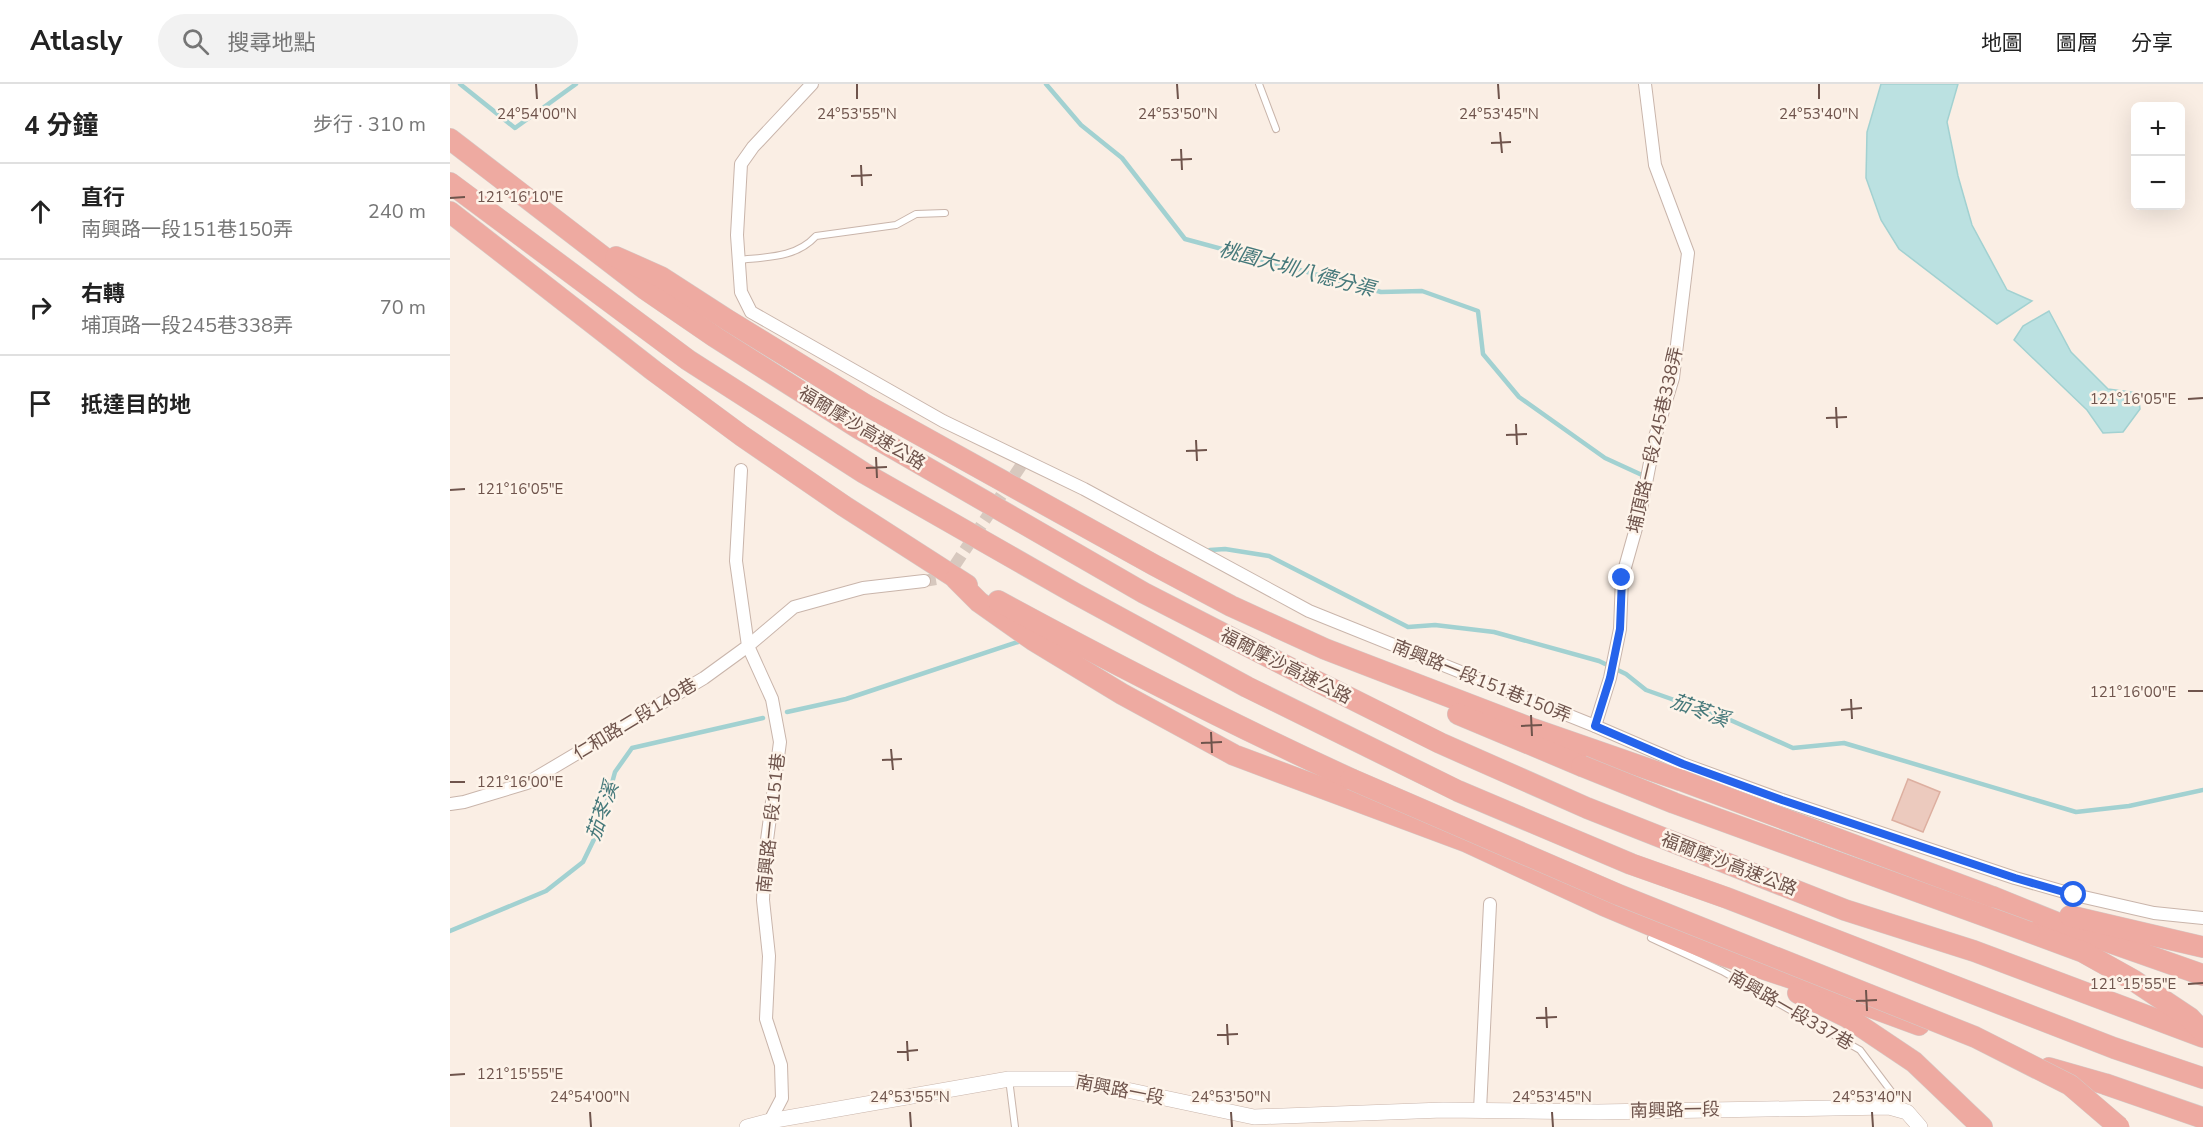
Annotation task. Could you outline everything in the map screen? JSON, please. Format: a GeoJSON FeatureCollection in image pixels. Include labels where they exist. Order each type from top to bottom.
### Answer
{"type":"FeatureCollection","features":[{"type":"Feature","properties":{"kind":"highway","name":"福爾摩沙高速公路"},"geometry":{"type":"LineString","coordinates":[[450,139],[578,239],[715,337],[858,428],[1144,593],[1430,738],[1587,808],[1845,910],[1974,951],[2203,1035]]}},
{"type":"Feature","properties":{"kind":"highway","name":"福爾摩沙高速公路"},"geometry":{"type":"LineString","coordinates":[[450,183],[688,360],[864,473],[1076,594],[1247,687],[1458,791],[1630,864],[1727,898],[2114,1048],[2203,1078]]}},
{"type":"Feature","properties":{"kind":"highway"},"geometry":{"type":"LineString","coordinates":[[450,212],[742,436],[956,579],[1241,729],[1351,779],[1620,896],[1975,1037],[2070,1085],[2118,1127]]}},
{"type":"Feature","properties":{"kind":"highway"},"geometry":{"type":"LineString","coordinates":[[578,239],[661,277],[866,405],[1231,606],[1325,649],[1432,703],[1582,766],[1674,803],[2083,952],[2133,980],[2190,1018],[2203,1035]]}},
{"type":"Feature","properties":{"kind":"highway"},"geometry":{"type":"LineString","coordinates":[[956,579],[979,602],[1033,640],[1122,694],[1234,755],[1467,842],[1722,955],[1847,1017],[1914,1062],[1982,1127]]}},
{"type":"Feature","properties":{"kind":"highway"},"geometry":{"type":"LineString","coordinates":[[1325,649],[1533,729],[1680,780],[1993,897],[2074,930],[2203,975]]}},
{"type":"Feature","properties":{"kind":"highway"},"geometry":{"type":"LineString","coordinates":[[1993,897],[2203,947]]}},
{"type":"Feature","properties":{"kind":"highway"},"geometry":{"type":"LineString","coordinates":[[1722,955],[2014,1058],[2105,1084],[2203,1118]]}},
{"type":"Feature","properties":{"kind":"street"},"geometry":{"type":"LineString","coordinates":[[739,260],[737,235],[741,164],[753,147],[812,84]]}},
{"type":"Feature","properties":{"kind":"street","name":"埔頂路一段245巷338弄"},"geometry":{"type":"LineString","coordinates":[[1595,726],[1616,652],[1620,629],[1622,578],[1640,514],[1655,438],[1673,378],[1688,253],[1655,165],[1645,84]]}},
{"type":"Feature","properties":{"kind":"street","name":"南興路一段151巷150弄"},"geometry":{"type":"LineString","coordinates":[[739,260],[741,292],[752,312],[943,421],[1084,489],[1309,611],[1709,774],[2015,878],[2154,913],[2203,918]]}},
{"type":"Feature","properties":{"kind":"street","name":"南興路一段151巷"},"geometry":{"type":"LineString","coordinates":[[741,470],[736,561],[748,646],[772,699],[780,742],[765,855],[763,900],[769,957],[766,1019],[781,1065],[782,1098],[770,1121]]}},
{"type":"Feature","properties":{"kind":"street"},"geometry":{"type":"LineString","coordinates":[[748,646],[794,607],[863,588],[924,581]]}},
{"type":"Feature","properties":{"kind":"street","name":"仁和路二段149巷"},"geometry":{"type":"LineString","coordinates":[[450,804],[527,783],[704,678],[748,646]]}},
{"type":"Feature","properties":{"kind":"street"},"geometry":{"type":"LineString","coordinates":[[1480,1110],[1490,904]]}},
{"type":"Feature","properties":{"kind":"street","name":"南興路一段"},"geometry":{"type":"LineString","coordinates":[[747,1127],[1009,1079],[1075,1079],[1254,1117],[1480,1110],[1598,1112],[1889,1107],[1907,1112]]}},
{"type":"Feature","properties":{"kind":"street"},"geometry":{"type":"LineString","coordinates":[[1907,1112],[1920,1127]]}},
{"type":"Feature","properties":{"kind":"lane"},"geometry":{"type":"LineString","coordinates":[[1259,84],[1276,129]]}},
{"type":"Feature","properties":{"kind":"lane"},"geometry":{"type":"LineString","coordinates":[[739,260],[788,254],[807,245],[816,236],[896,225],[916,214],[945,213]]}},
{"type":"Feature","properties":{"kind":"lane","name":"南興路一段337巷"},"geometry":{"type":"LineString","coordinates":[[1651,938],[1722,971],[1860,1050],[1907,1112]]}},
{"type":"Feature","properties":{"kind":"lane"},"geometry":{"type":"LineString","coordinates":[[1009,1079],[1015,1127]]}},
{"type":"Feature","properties":{"kind":"water"},"geometry":{"type":"Polygon","coordinates":[[[1881,84],[1958,84],[1947,122],[1958,176],[1972,225],[2007,290],[2032,301],[1997,324],[1899,249],[1881,220],[1866,178],[1867,132],[1881,84]]]}},
{"type":"Feature","properties":{"kind":"water"},"geometry":{"type":"Polygon","coordinates":[[[2049,311],[2071,352],[2108,389],[2138,393],[2140,409],[2123,432],[2103,433],[2087,410],[2014,340],[2023,326],[2049,311]]]}},
{"type":"Feature","properties":{"kind":"building"},"geometry":{"type":"Polygon","coordinates":[[[1908,779],[1940,792],[1923,832],[1892,820],[1908,779]]]}},
{"type":"Feature","properties":{"kind":"waterway","name":"桃園大圳八德分渠"},"geometry":{"type":"LineString","coordinates":[[460,84],[515,128],[576,84]]}},
{"type":"Feature","properties":{"kind":"waterway","name":"桃園大圳八德分渠"},"geometry":{"type":"LineString","coordinates":[[1046,84],[1081,125],[1122,158],[1185,239],[1381,292],[1422,291],[1478,311],[1483,354],[1519,397],[1605,458],[1642,475]]}},
{"type":"Feature","properties":{"kind":"waterway","name":"茄苳溪"},"geometry":{"type":"LineString","coordinates":[[1210,550],[1225,549],[1269,556],[1408,627],[1435,625],[1494,632],[1599,661],[1626,674],[1646,690],[1728,719],[1793,748],[1844,743],[2076,812],[2129,806],[2203,790]]}},
{"type":"Feature","properties":{"kind":"waterway","name":"茄苳溪"},"geometry":{"type":"LineString","coordinates":[[787,712],[846,699],[1021,641]]}},
{"type":"Feature","properties":{"kind":"waterway","name":"茄苳溪"},"geometry":{"type":"LineString","coordinates":[[450,931],[546,891],[583,862],[600,827],[615,772],[632,748],[763,718]]}},
{"type":"Feature","properties":{"kind":"tunnel"},"geometry":{"type":"LineString","coordinates":[[924,581],[936,579],[951,571],[1024,461]]}},
{"type":"Feature","properties":{"kind":"route"},"geometry":{"type":"LineString","coordinates":[[1622,578],[1620,629],[1610,678],[1595,726],[1683,764],[1782,800],[2015,878],[2074,895]]}}]}
